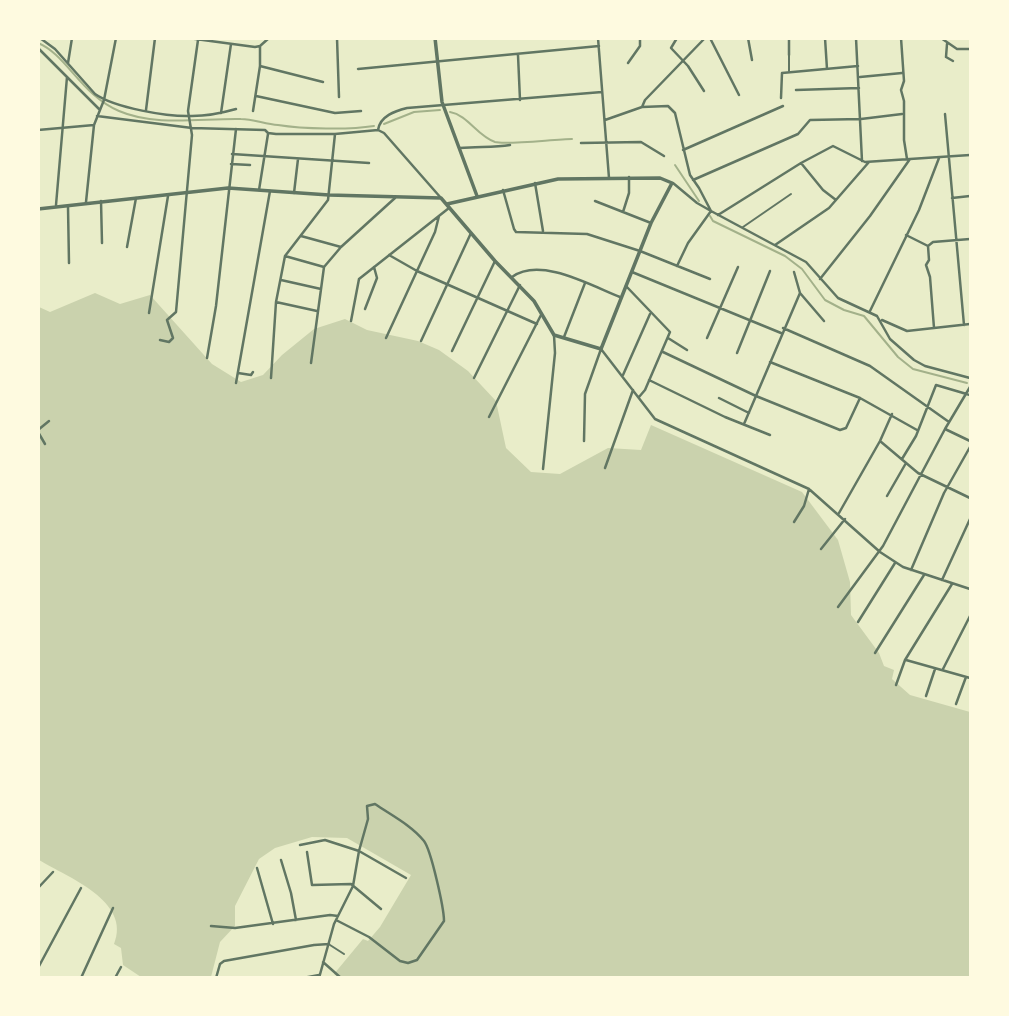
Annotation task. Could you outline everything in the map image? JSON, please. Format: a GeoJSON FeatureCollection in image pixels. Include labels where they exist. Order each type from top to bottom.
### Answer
{"type":"FeatureCollection","features":[{"type":"Feature","properties":{"kind":"street"},"geometry":{"type":"LineString","coordinates":[[40,38],[55,49],[103,102],[189,118],[236,109]]}},
{"type":"Feature","properties":{"kind":"street"},"geometry":{"type":"LineString","coordinates":[[68,64],[72,38]]}},
{"type":"Feature","properties":{"kind":"street"},"geometry":{"type":"LineString","coordinates":[[86,202],[94,125],[103,102],[116,38]]}},
{"type":"Feature","properties":{"kind":"street"},"geometry":{"type":"LineString","coordinates":[[146,110],[155,38]]}},
{"type":"Feature","properties":{"kind":"street"},"geometry":{"type":"LineString","coordinates":[[188,38],[260,46]]}},
{"type":"Feature","properties":{"kind":"street"},"geometry":{"type":"LineString","coordinates":[[337,38],[339,97]]}},
{"type":"Feature","properties":{"kind":"street"},"geometry":{"type":"LineString","coordinates":[[435,38],[443,106],[477,196]]}},
{"type":"Feature","properties":{"kind":"street"},"geometry":{"type":"LineString","coordinates":[[598,38],[609,177]]}},
{"type":"Feature","properties":{"kind":"street"},"geometry":{"type":"LineString","coordinates":[[628,63],[640,46],[640,38]]}},
{"type":"Feature","properties":{"kind":"street"},"geometry":{"type":"LineString","coordinates":[[677,38],[671,48],[704,91]]}},
{"type":"Feature","properties":{"kind":"street"},"geometry":{"type":"LineString","coordinates":[[642,107],[645,100],[708,38],[739,95]]}},
{"type":"Feature","properties":{"kind":"street"},"geometry":{"type":"LineString","coordinates":[[748,38],[752,60]]}},
{"type":"Feature","properties":{"kind":"street"},"geometry":{"type":"LineString","coordinates":[[789,38],[789,72]]}},
{"type":"Feature","properties":{"kind":"street"},"geometry":{"type":"LineString","coordinates":[[825,38],[827,69]]}},
{"type":"Feature","properties":{"kind":"street"},"geometry":{"type":"LineString","coordinates":[[856,38],[862,161]]}},
{"type":"Feature","properties":{"kind":"street"},"geometry":{"type":"LineString","coordinates":[[820,279],[870,216],[908,159],[902,114],[904,101],[901,90],[904,81],[901,38]]}},
{"type":"Feature","properties":{"kind":"street"},"geometry":{"type":"LineString","coordinates":[[941,38],[947,44],[962,50],[971,49]]}},
{"type":"Feature","properties":{"kind":"street"},"geometry":{"type":"LineString","coordinates":[[253,111],[260,66],[260,46],[267,39]]}},
{"type":"Feature","properties":{"kind":"street"},"geometry":{"type":"LineString","coordinates":[[160,340],[173,340],[167,320],[176,312],[187,192],[191,127],[189,118],[198,40]]}},
{"type":"Feature","properties":{"kind":"street"},"geometry":{"type":"LineString","coordinates":[[221,113],[231,44]]}},
{"type":"Feature","properties":{"kind":"street"},"geometry":{"type":"LineString","coordinates":[[947,44],[946,57],[953,61]]}},
{"type":"Feature","properties":{"kind":"street"},"geometry":{"type":"LineString","coordinates":[[358,69],[599,46]]}},
{"type":"Feature","properties":{"kind":"street"},"geometry":{"type":"LineString","coordinates":[[38,48],[100,110]]}},
{"type":"Feature","properties":{"kind":"street"},"geometry":{"type":"LineString","coordinates":[[517,55],[520,100]]}},
{"type":"Feature","properties":{"kind":"street"},"geometry":{"type":"LineString","coordinates":[[260,66],[323,82]]}},
{"type":"Feature","properties":{"kind":"street"},"geometry":{"type":"LineString","coordinates":[[781,98],[782,73],[858,66]]}},
{"type":"Feature","properties":{"kind":"street"},"geometry":{"type":"LineString","coordinates":[[858,77],[902,73]]}},
{"type":"Feature","properties":{"kind":"street"},"geometry":{"type":"LineString","coordinates":[[56,205],[67,77]]}},
{"type":"Feature","properties":{"kind":"street"},"geometry":{"type":"LineString","coordinates":[[796,90],[859,88]]}},
{"type":"Feature","properties":{"kind":"street"},"geometry":{"type":"LineString","coordinates":[[378,130],[380,122],[393,112],[407,108],[602,92]]}},
{"type":"Feature","properties":{"kind":"street"},"geometry":{"type":"LineString","coordinates":[[256,96],[335,113],[361,111]]}},
{"type":"Feature","properties":{"kind":"street"},"geometry":{"type":"LineString","coordinates":[[605,120],[642,107],[666,106],[672,109],[677,117],[690,175],[710,211]]}},
{"type":"Feature","properties":{"kind":"street"},"geometry":{"type":"LineString","coordinates":[[683,150],[783,106]]}},
{"type":"Feature","properties":{"kind":"street"},"geometry":{"type":"LineString","coordinates":[[693,180],[798,134],[810,120],[861,119],[902,114]]}},
{"type":"Feature","properties":{"kind":"street"},"geometry":{"type":"LineString","coordinates":[[944,114],[964,325]]}},
{"type":"Feature","properties":{"kind":"street"},"geometry":{"type":"LineString","coordinates":[[97,116],[191,127],[265,130],[268,133],[335,134],[378,130],[384,133],[543,312],[554,335],[555,361],[543,470]]}},
{"type":"Feature","properties":{"kind":"street"},"geometry":{"type":"LineString","coordinates":[[38,130],[94,125]]}},
{"type":"Feature","properties":{"kind":"street"},"geometry":{"type":"LineString","coordinates":[[207,358],[216,306],[236,128]]}},
{"type":"Feature","properties":{"kind":"street"},"geometry":{"type":"LineString","coordinates":[[259,190],[268,133]]}},
{"type":"Feature","properties":{"kind":"street"},"geometry":{"type":"LineString","coordinates":[[271,378],[275,302],[285,256],[326,203],[335,134]]}},
{"type":"Feature","properties":{"kind":"street"},"geometry":{"type":"LineString","coordinates":[[581,143],[641,142],[664,156]]}},
{"type":"Feature","properties":{"kind":"street"},"geometry":{"type":"LineString","coordinates":[[460,148],[510,145]]}},
{"type":"Feature","properties":{"kind":"street"},"geometry":{"type":"LineString","coordinates":[[718,215],[834,145],[862,161],[869,162],[971,155]]}},
{"type":"Feature","properties":{"kind":"street"},"geometry":{"type":"LineString","coordinates":[[232,154],[369,163]]}},
{"type":"Feature","properties":{"kind":"street"},"geometry":{"type":"LineString","coordinates":[[869,312],[923,201],[939,158]]}},
{"type":"Feature","properties":{"kind":"street"},"geometry":{"type":"LineString","coordinates":[[294,193],[298,159]]}},
{"type":"Feature","properties":{"kind":"street"},"geometry":{"type":"LineString","coordinates":[[775,245],[822,213],[869,162]]}},
{"type":"Feature","properties":{"kind":"street"},"geometry":{"type":"LineString","coordinates":[[801,163],[823,190],[836,200]]}},
{"type":"Feature","properties":{"kind":"street"},"geometry":{"type":"LineString","coordinates":[[231,164],[250,165]]}},
{"type":"Feature","properties":{"kind":"street"},"geometry":{"type":"LineString","coordinates":[[351,321],[358,282],[439,216],[448,205],[503,190],[572,177],[629,177],[660,178],[672,183],[710,211],[806,262],[838,298],[904,330],[971,324]]}},
{"type":"Feature","properties":{"kind":"street"},"geometry":{"type":"LineString","coordinates":[[623,212],[628,197],[629,177]]}},
{"type":"Feature","properties":{"kind":"street"},"geometry":{"type":"LineString","coordinates":[[535,183],[543,232]]}},
{"type":"Feature","properties":{"kind":"street"},"geometry":{"type":"LineString","coordinates":[[584,441],[585,394],[651,223],[672,183]]}},
{"type":"Feature","properties":{"kind":"street"},"geometry":{"type":"LineString","coordinates":[[38,209],[228,188],[329,195],[441,198]]}},
{"type":"Feature","properties":{"kind":"street"},"geometry":{"type":"LineString","coordinates":[[503,190],[515,231],[587,234],[640,251],[710,279]]}},
{"type":"Feature","properties":{"kind":"street"},"geometry":{"type":"LineString","coordinates":[[236,383],[270,191]]}},
{"type":"Feature","properties":{"kind":"street"},"geometry":{"type":"LineString","coordinates":[[149,313],[168,194]]}},
{"type":"Feature","properties":{"kind":"street"},"geometry":{"type":"LineString","coordinates":[[742,227],[791,194]]}},
{"type":"Feature","properties":{"kind":"street"},"geometry":{"type":"LineString","coordinates":[[311,363],[324,267],[341,247],[397,196]]}},
{"type":"Feature","properties":{"kind":"street"},"geometry":{"type":"LineString","coordinates":[[952,198],[971,196]]}},
{"type":"Feature","properties":{"kind":"street"},"geometry":{"type":"LineString","coordinates":[[127,247],[136,198]]}},
{"type":"Feature","properties":{"kind":"street"},"geometry":{"type":"LineString","coordinates":[[101,201],[102,243]]}},
{"type":"Feature","properties":{"kind":"street"},"geometry":{"type":"LineString","coordinates":[[595,201],[651,223]]}},
{"type":"Feature","properties":{"kind":"street"},"geometry":{"type":"LineString","coordinates":[[68,204],[69,264]]}},
{"type":"Feature","properties":{"kind":"street"},"geometry":{"type":"LineString","coordinates":[[677,266],[688,243],[710,211]]}},
{"type":"Feature","properties":{"kind":"street"},"geometry":{"type":"LineString","coordinates":[[386,338],[435,232],[439,216]]}},
{"type":"Feature","properties":{"kind":"street"},"geometry":{"type":"LineString","coordinates":[[421,341],[471,233]]}},
{"type":"Feature","properties":{"kind":"street"},"geometry":{"type":"LineString","coordinates":[[300,235],[341,247]]}},
{"type":"Feature","properties":{"kind":"street"},"geometry":{"type":"LineString","coordinates":[[906,235],[928,246]]}},
{"type":"Feature","properties":{"kind":"street"},"geometry":{"type":"LineString","coordinates":[[928,246],[934,242],[971,239]]}},
{"type":"Feature","properties":{"kind":"street"},"geometry":{"type":"LineString","coordinates":[[928,246],[929,260],[926,265],[930,277],[934,328]]}},
{"type":"Feature","properties":{"kind":"street"},"geometry":{"type":"LineString","coordinates":[[285,256],[324,267]]}},
{"type":"Feature","properties":{"kind":"street"},"geometry":{"type":"LineString","coordinates":[[389,256],[537,324]]}},
{"type":"Feature","properties":{"kind":"street"},"geometry":{"type":"LineString","coordinates":[[452,351],[495,261]]}},
{"type":"Feature","properties":{"kind":"street"},"geometry":{"type":"LineString","coordinates":[[365,309],[377,278],[374,267]]}},
{"type":"Feature","properties":{"kind":"street"},"geometry":{"type":"LineString","coordinates":[[707,338],[738,267]]}},
{"type":"Feature","properties":{"kind":"street"},"geometry":{"type":"LineString","coordinates":[[512,277],[522,271],[542,269],[622,298]]}},
{"type":"Feature","properties":{"kind":"street"},"geometry":{"type":"LineString","coordinates":[[737,354],[770,271]]}},
{"type":"Feature","properties":{"kind":"street"},"geometry":{"type":"LineString","coordinates":[[632,272],[781,333]]}},
{"type":"Feature","properties":{"kind":"street"},"geometry":{"type":"LineString","coordinates":[[794,272],[800,293],[824,321]]}},
{"type":"Feature","properties":{"kind":"street"},"geometry":{"type":"LineString","coordinates":[[281,279],[321,289]]}},
{"type":"Feature","properties":{"kind":"street"},"geometry":{"type":"LineString","coordinates":[[564,337],[584,283]]}},
{"type":"Feature","properties":{"kind":"street"},"geometry":{"type":"LineString","coordinates":[[474,378],[520,285]]}},
{"type":"Feature","properties":{"kind":"street"},"geometry":{"type":"LineString","coordinates":[[626,286],[650,314],[669,330],[663,352],[645,390],[638,398]]}},
{"type":"Feature","properties":{"kind":"street"},"geometry":{"type":"LineString","coordinates":[[744,424],[800,293]]}},
{"type":"Feature","properties":{"kind":"street"},"geometry":{"type":"LineString","coordinates":[[275,302],[317,310]]}},
{"type":"Feature","properties":{"kind":"street"},"geometry":{"type":"LineString","coordinates":[[489,417],[543,312]]}},
{"type":"Feature","properties":{"kind":"street"},"geometry":{"type":"LineString","coordinates":[[623,375],[650,314]]}},
{"type":"Feature","properties":{"kind":"street"},"geometry":{"type":"LineString","coordinates":[[879,319],[890,339],[914,360],[925,366],[971,378]]}},
{"type":"Feature","properties":{"kind":"street"},"geometry":{"type":"LineString","coordinates":[[783,328],[870,366],[949,422]]}},
{"type":"Feature","properties":{"kind":"street"},"geometry":{"type":"LineString","coordinates":[[554,335],[601,349],[623,375],[650,415],[659,422],[809,489],[895,563],[971,589]]}},
{"type":"Feature","properties":{"kind":"street"},"geometry":{"type":"LineString","coordinates":[[668,338],[687,350]]}},
{"type":"Feature","properties":{"kind":"street"},"geometry":{"type":"LineString","coordinates":[[663,352],[756,396],[843,430],[860,398]]}},
{"type":"Feature","properties":{"kind":"street"},"geometry":{"type":"LineString","coordinates":[[770,362],[860,398],[917,430]]}},
{"type":"Feature","properties":{"kind":"street"},"geometry":{"type":"LineString","coordinates":[[238,373],[251,375],[253,372]]}},
{"type":"Feature","properties":{"kind":"street"},"geometry":{"type":"LineString","coordinates":[[649,380],[724,417],[770,435]]}},
{"type":"Feature","properties":{"kind":"street"},"geometry":{"type":"LineString","coordinates":[[887,496],[916,436],[936,384],[968,394]]}},
{"type":"Feature","properties":{"kind":"street"},"geometry":{"type":"LineString","coordinates":[[838,607],[880,552],[945,429],[971,387]]}},
{"type":"Feature","properties":{"kind":"street"},"geometry":{"type":"LineString","coordinates":[[605,468],[633,390]]}},
{"type":"Feature","properties":{"kind":"street"},"geometry":{"type":"LineString","coordinates":[[719,398],[749,413]]}},
{"type":"Feature","properties":{"kind":"street"},"geometry":{"type":"LineString","coordinates":[[839,514],[892,414]]}},
{"type":"Feature","properties":{"kind":"street"},"geometry":{"type":"LineString","coordinates":[[45,444],[38,431],[49,421]]}},
{"type":"Feature","properties":{"kind":"street"},"geometry":{"type":"LineString","coordinates":[[945,429],[971,441]]}},
{"type":"Feature","properties":{"kind":"street"},"geometry":{"type":"LineString","coordinates":[[880,441],[921,474],[971,498]]}},
{"type":"Feature","properties":{"kind":"street"},"geometry":{"type":"LineString","coordinates":[[911,570],[948,487],[971,447]]}},
{"type":"Feature","properties":{"kind":"street"},"geometry":{"type":"LineString","coordinates":[[794,522],[804,506],[809,489]]}},
{"type":"Feature","properties":{"kind":"street"},"geometry":{"type":"LineString","coordinates":[[821,549],[845,519]]}},
{"type":"Feature","properties":{"kind":"street"},"geometry":{"type":"LineString","coordinates":[[942,581],[971,519]]}},
{"type":"Feature","properties":{"kind":"street"},"geometry":{"type":"LineString","coordinates":[[858,622],[895,563]]}},
{"type":"Feature","properties":{"kind":"street"},"geometry":{"type":"LineString","coordinates":[[875,653],[924,575]]}},
{"type":"Feature","properties":{"kind":"street"},"geometry":{"type":"LineString","coordinates":[[896,685],[905,660],[952,584]]}},
{"type":"Feature","properties":{"kind":"street"},"geometry":{"type":"LineString","coordinates":[[942,670],[971,616]]}},
{"type":"Feature","properties":{"kind":"street"},"geometry":{"type":"LineString","coordinates":[[905,660],[968,678],[956,704]]}},
{"type":"Feature","properties":{"kind":"street"},"geometry":{"type":"LineString","coordinates":[[926,696],[935,668]]}},
{"type":"Feature","properties":{"kind":"street"},"geometry":{"type":"LineString","coordinates":[[211,926],[235,928],[330,915],[337,918],[369,937],[400,961],[410,963],[416,960],[444,921],[444,913],[425,843],[403,822],[375,804],[368,805],[368,819],[353,886],[337,918],[319,976],[303,978]]}},
{"type":"Feature","properties":{"kind":"street"},"geometry":{"type":"LineString","coordinates":[[300,845],[323,840],[359,852],[405,878]]}},
{"type":"Feature","properties":{"kind":"street"},"geometry":{"type":"LineString","coordinates":[[307,852],[312,885],[345,883],[353,886],[381,909]]}},
{"type":"Feature","properties":{"kind":"street"},"geometry":{"type":"LineString","coordinates":[[281,860],[296,920]]}},
{"type":"Feature","properties":{"kind":"street"},"geometry":{"type":"LineString","coordinates":[[257,868],[273,924]]}},
{"type":"Feature","properties":{"kind":"street"},"geometry":{"type":"LineString","coordinates":[[38,888],[53,872]]}},
{"type":"Feature","properties":{"kind":"street"},"geometry":{"type":"LineString","coordinates":[[38,968],[81,888]]}},
{"type":"Feature","properties":{"kind":"street"},"geometry":{"type":"LineString","coordinates":[[81,978],[113,908]]}},
{"type":"Feature","properties":{"kind":"street"},"geometry":{"type":"LineString","coordinates":[[216,978],[221,963],[314,945],[329,944],[344,954]]}},
{"type":"Feature","properties":{"kind":"street"},"geometry":{"type":"LineString","coordinates":[[323,962],[341,978]]}},
{"type":"Feature","properties":{"kind":"street"},"geometry":{"type":"LineString","coordinates":[[116,978],[121,967]]}},
{"type":"Feature","properties":{"kind":"green space"},"geometry":{"type":"Polygon","coordinates":[[[95,293],[120,304],[150,295],[212,364],[241,382],[263,375],[282,355],[314,329],[345,319],[367,330],[418,341],[439,350],[468,371],[496,401],[506,448],[531,472],[560,474],[608,448],[641,450],[651,425],[802,492],[838,540],[850,582],[851,615],[879,653],[884,666],[894,670],[892,679],[910,695],[970,712],[970,977],[338,977],[334,974],[363,939],[368,941],[380,927],[411,875],[347,838],[312,837],[275,848],[259,859],[235,906],[235,926],[220,942],[211,977],[141,977],[123,965],[121,948],[114,944],[117,929],[114,915],[106,903],[80,883],[39,860],[39,307],[50,312],[95,293]]]}},
{"type":"Feature","properties":{"kind":"waterway"},"geometry":{"type":"LineString","coordinates":[[38,43],[57,56],[95,96],[133,116],[179,121],[246,119],[313,128],[374,126]]}},
{"type":"Feature","properties":{"kind":"waterway"},"geometry":{"type":"LineString","coordinates":[[384,124],[414,112],[440,110]]}},
{"type":"Feature","properties":{"kind":"waterway"},"geometry":{"type":"LineString","coordinates":[[450,112],[462,117],[495,142],[572,139]]}},
{"type":"Feature","properties":{"kind":"waterway"},"geometry":{"type":"LineString","coordinates":[[675,165],[699,201]]}},
{"type":"Feature","properties":{"kind":"waterway"},"geometry":{"type":"LineString","coordinates":[[710,216],[713,221],[785,256],[802,269],[825,300],[864,316],[898,357],[913,369],[967,383]]}}]}
